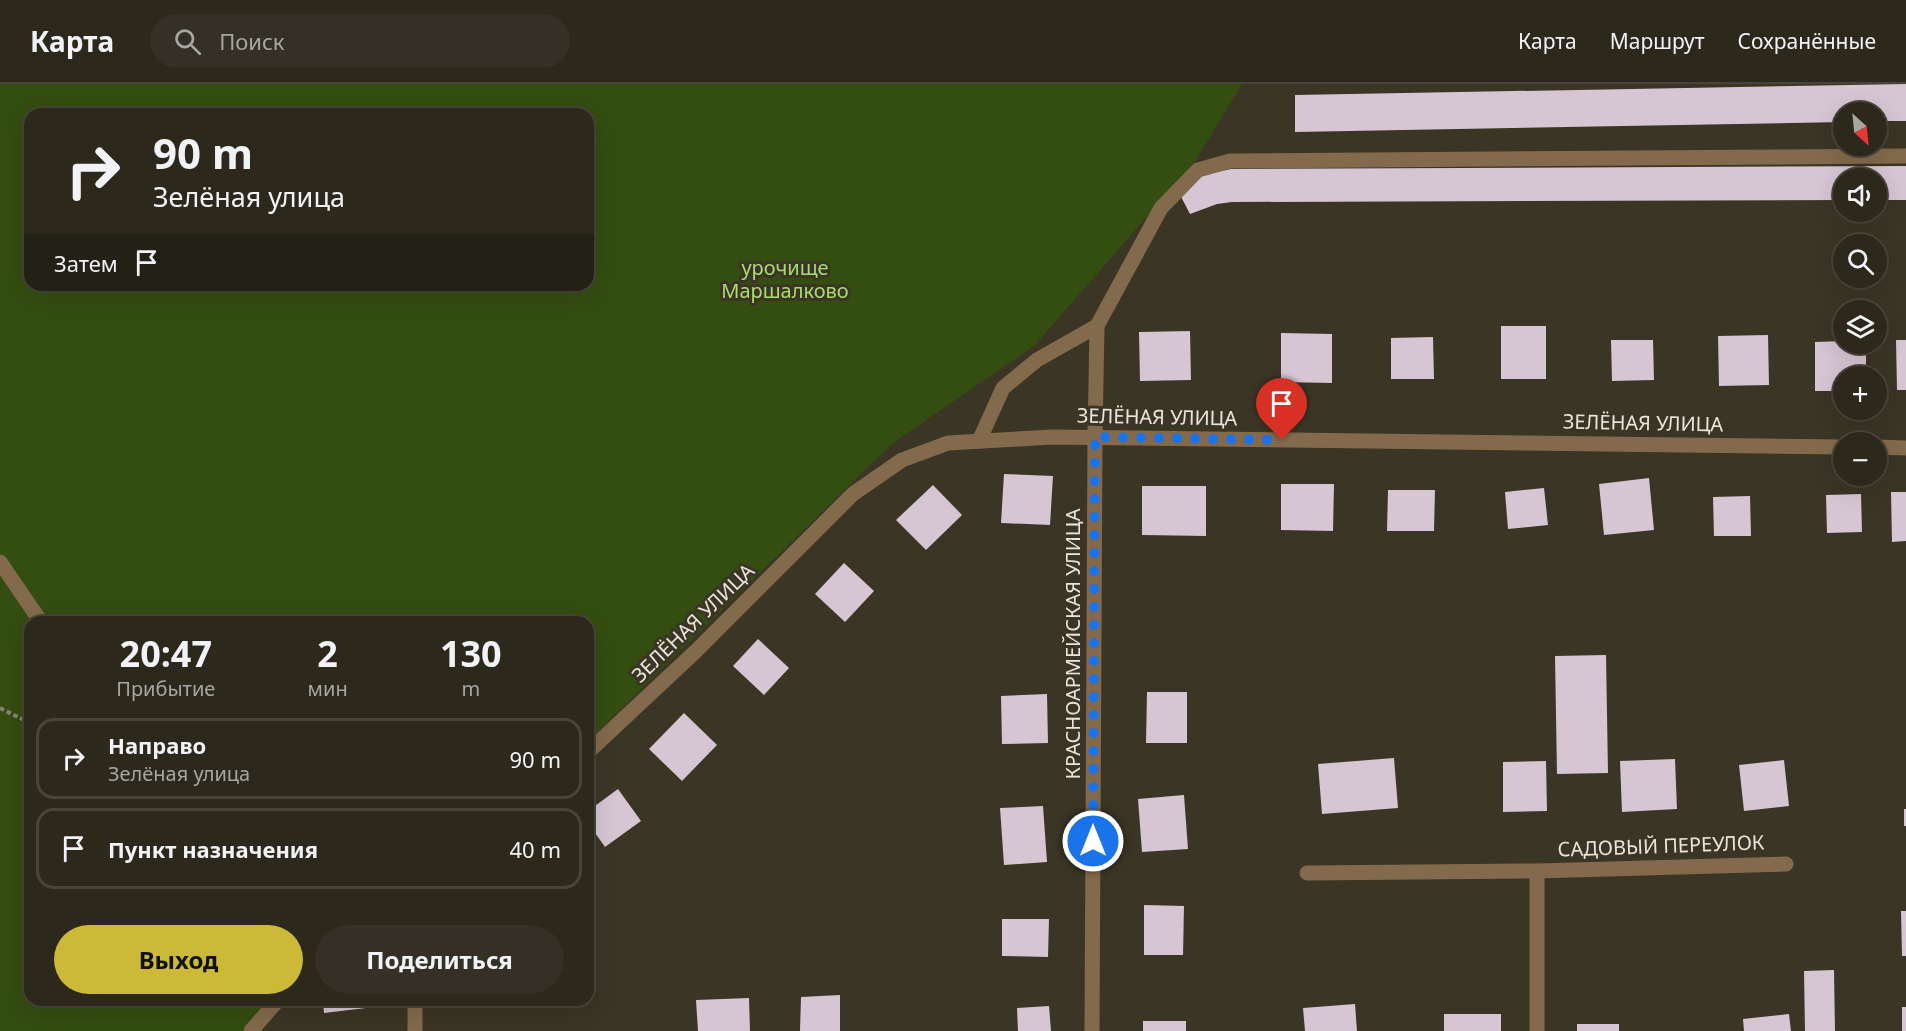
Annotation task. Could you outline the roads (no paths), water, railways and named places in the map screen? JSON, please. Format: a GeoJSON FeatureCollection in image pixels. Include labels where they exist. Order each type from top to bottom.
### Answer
{"type":"FeatureCollection","features":[{"type":"Feature","properties":{"kind":"street"},"geometry":{"type":"LineString","coordinates":[[979,441],[1003,388],[1037,360],[1097,326],[1161,208],[1198,170],[1230,161],[1906,156]]}},
{"type":"Feature","properties":{"kind":"street","name":"КРАСНОАРМЕЙСКАЯ УЛИЦА"},"geometry":{"type":"LineString","coordinates":[[1092,1031],[1097,326]]}},
{"type":"Feature","properties":{"kind":"street","name":"ЗЕЛЁНАЯ УЛИЦА"},"geometry":{"type":"LineString","coordinates":[[594,746],[696,651],[853,494],[902,460],[948,443],[1095,437],[1833,447]]}},
{"type":"Feature","properties":{"kind":"street"},"geometry":{"type":"LineString","coordinates":[[1887,447],[1906,448]]}},
{"type":"Feature","properties":{"kind":"street"},"geometry":{"type":"LineString","coordinates":[[0,562],[37,616]]}},
{"type":"Feature","properties":{"kind":"street","name":"САДОВЫЙ ПЕРЕУЛОК"},"geometry":{"type":"LineString","coordinates":[[1307,873],[1537,871],[1786,864]]}},
{"type":"Feature","properties":{"kind":"street","name":"САДОВЫЙ ПЕРЕУЛОК"},"geometry":{"type":"LineString","coordinates":[[1537,871],[1537,1031]]}},
{"type":"Feature","properties":{"kind":"street"},"geometry":{"type":"LineString","coordinates":[[251,1031],[273,1006]]}},
{"type":"Feature","properties":{"kind":"street"},"geometry":{"type":"LineString","coordinates":[[415,1006],[416,1031]]}},
{"type":"Feature","properties":{"kind":"park label","name":"урочище Маршалково"},"geometry":{"type":"Point","coordinates":[785,280]}}]}
